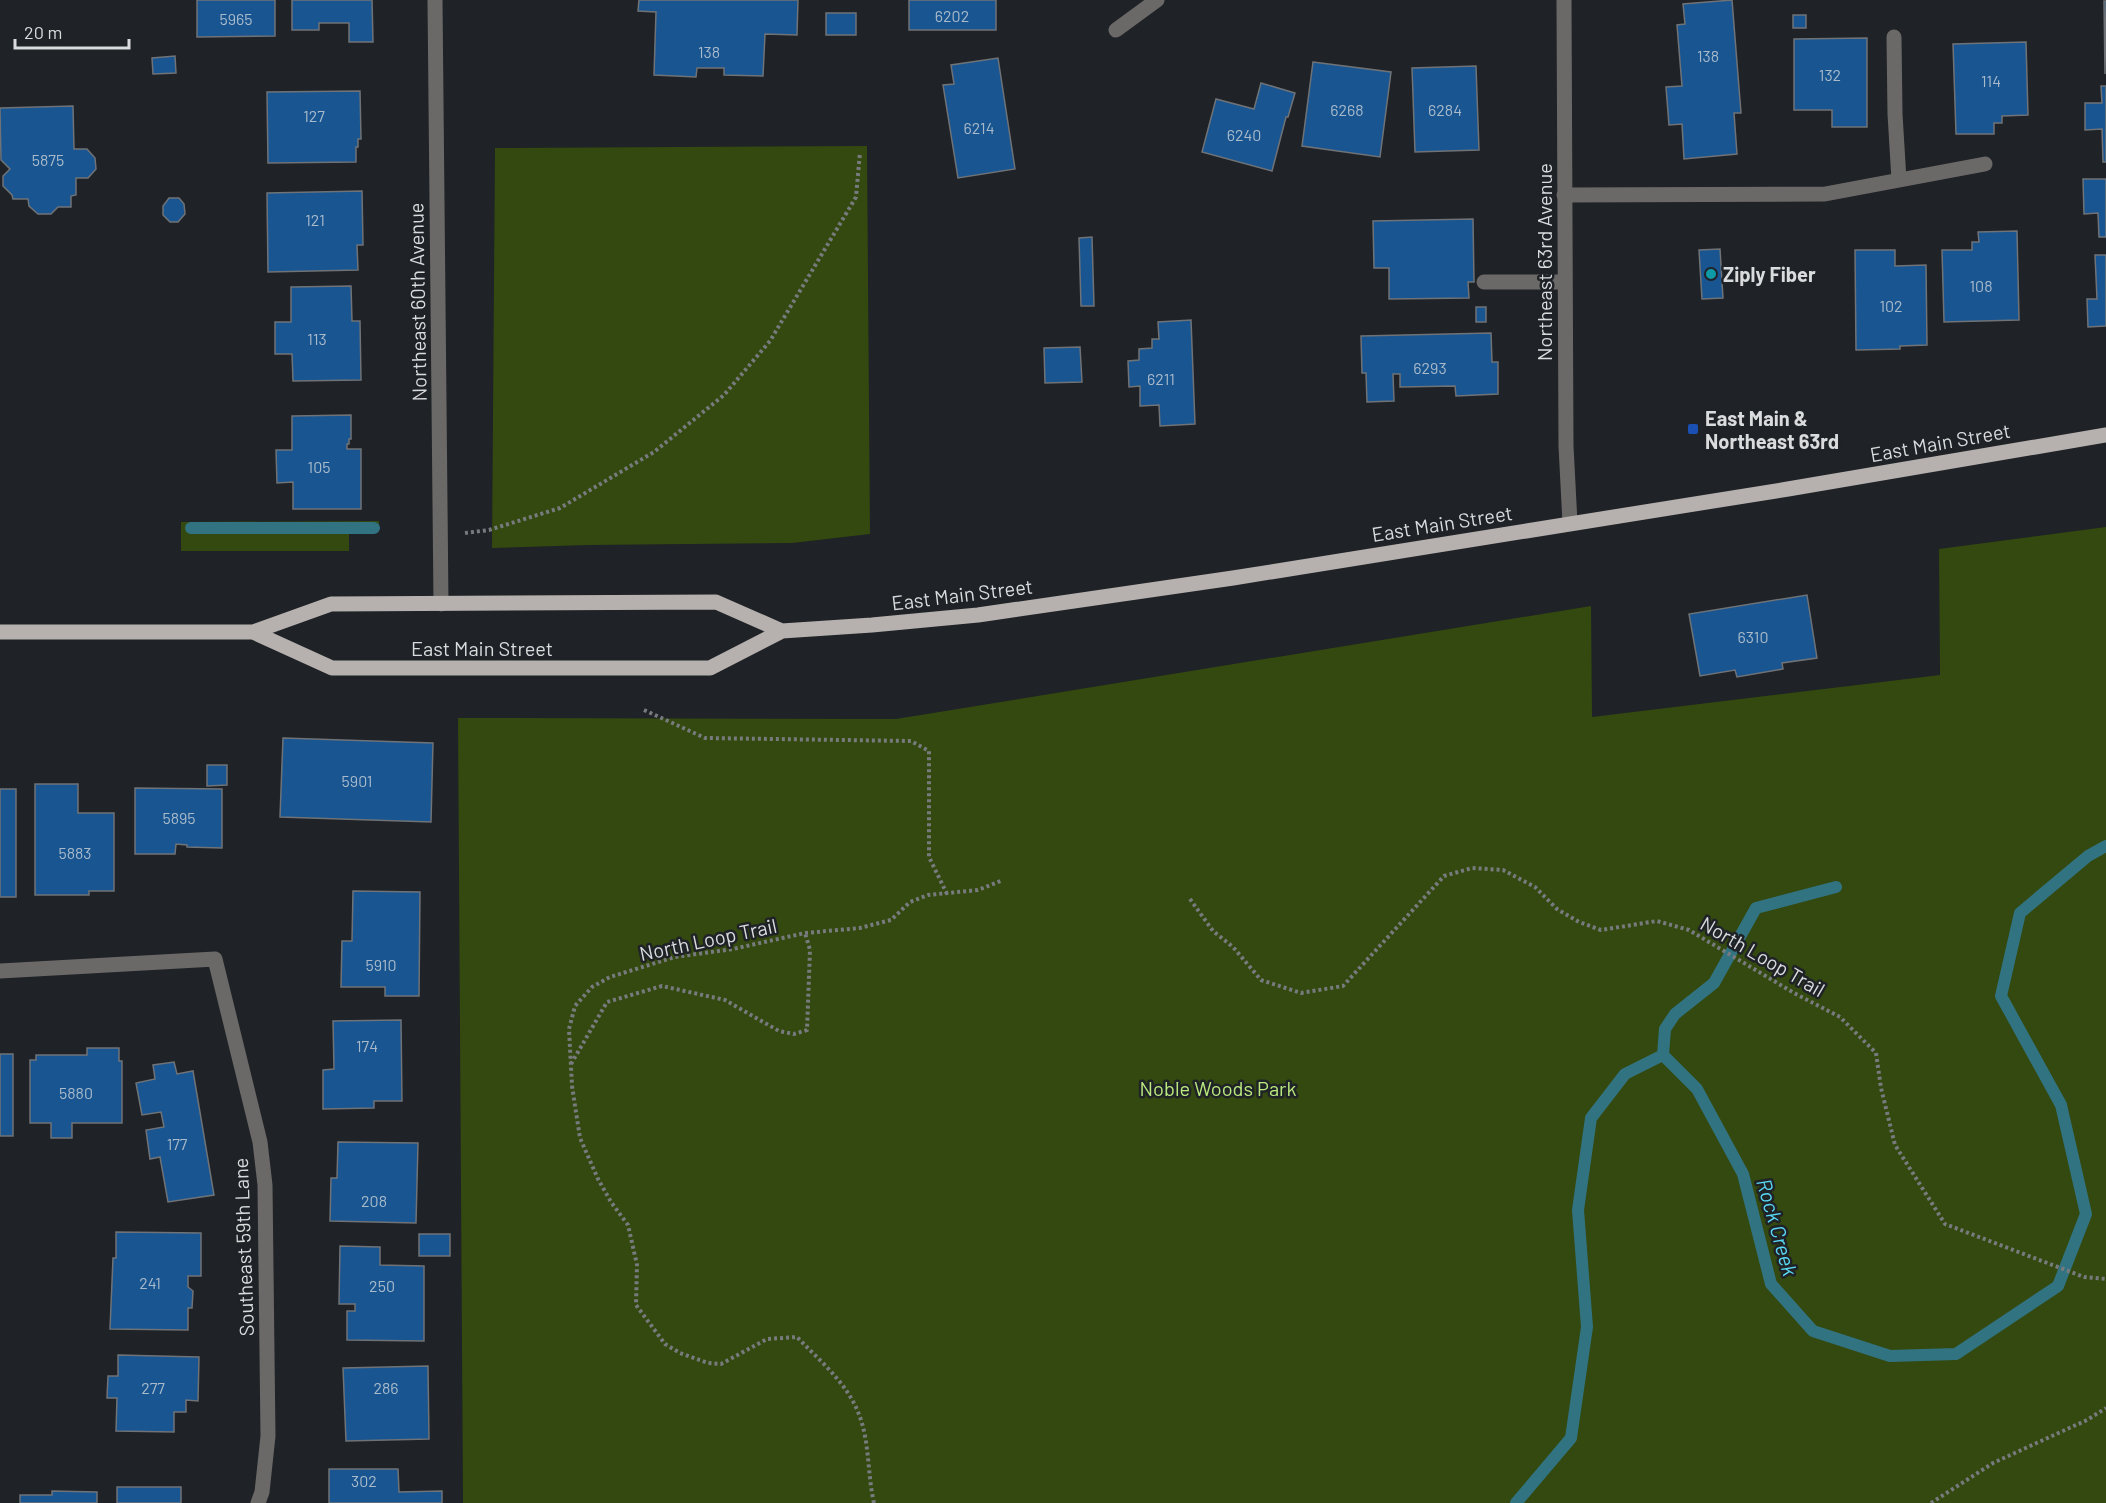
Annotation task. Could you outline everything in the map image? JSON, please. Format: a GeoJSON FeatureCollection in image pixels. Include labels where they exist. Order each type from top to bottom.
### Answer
{"type":"FeatureCollection","features":[{"type":"Feature","properties":{"kind":"main road","name":"East Main Street"},"geometry":{"type":"LineString","coordinates":[[253,632],[332,668],[510,670],[710,668],[782,631],[978,615],[1233,578],[2106,435]]}},
{"type":"Feature","properties":{"kind":"main road","name":"East Main Street"},"geometry":{"type":"LineString","coordinates":[[0,632],[253,632],[331,604],[716,602],[782,631]]}},
{"type":"Feature","properties":{"kind":"street","name":"Northeast 60th Avenue"},"geometry":{"type":"LineString","coordinates":[[435,0],[441,604]]}},
{"type":"Feature","properties":{"kind":"street"},"geometry":{"type":"LineString","coordinates":[[1116,30],[1157,0]]}},
{"type":"Feature","properties":{"kind":"street","name":"Northeast 63rd Avenue"},"geometry":{"type":"LineString","coordinates":[[1564,0],[1564,282],[1566,446],[1570,523]]}},
{"type":"Feature","properties":{"kind":"street"},"geometry":{"type":"LineString","coordinates":[[1894,37],[1899,180]]}},
{"type":"Feature","properties":{"kind":"street"},"geometry":{"type":"LineString","coordinates":[[1564,195],[1825,194],[1985,164]]}},
{"type":"Feature","properties":{"kind":"street"},"geometry":{"type":"LineString","coordinates":[[1484,282],[1564,282]]}},
{"type":"Feature","properties":{"kind":"street","name":"Southeast 59th Lane"},"geometry":{"type":"LineString","coordinates":[[0,971],[215,959],[260,1142],[265,1185],[268,1436],[262,1492],[258,1503]]}},
{"type":"Feature","properties":{"kind":"path"},"geometry":{"type":"LineString","coordinates":[[441,536],[489,530],[560,508],[654,452],[724,395],[770,341],[856,196],[860,152]]}},
{"type":"Feature","properties":{"kind":"path"},"geometry":{"type":"LineString","coordinates":[[644,710],[705,738],[911,741],[929,751],[929,857],[947,894]]}},
{"type":"Feature","properties":{"kind":"path","name":"North Loop Trail"},"geometry":{"type":"LineString","coordinates":[[1190,899],[1213,931],[1233,948],[1261,980],[1301,993],[1343,986],[1444,876],[1472,868],[1503,870],[1534,887],[1557,909],[1579,922],[1601,930],[1657,921],[1689,930],[1794,993],[1840,1017],[1876,1053],[1881,1088],[1895,1145],[1945,1224],[2084,1277],[2106,1279]]}},
{"type":"Feature","properties":{"kind":"path","name":"North Loop Trail"},"geometry":{"type":"LineString","coordinates":[[874,1503],[859,1413],[846,1389],[797,1337],[767,1339],[721,1364],[708,1363],[680,1353],[665,1344],[636,1305],[637,1265],[628,1225],[602,1187],[580,1138],[569,1029],[575,1006],[592,987],[610,977],[675,957],[733,949],[805,933],[860,928],[891,920],[910,902],[928,896],[978,890],[1003,880]]}},
{"type":"Feature","properties":{"kind":"path"},"geometry":{"type":"LineString","coordinates":[[571,1064],[607,1002],[662,986],[725,1000],[779,1031],[794,1034],[807,1030],[810,950],[805,933]]}},
{"type":"Feature","properties":{"kind":"path"},"geometry":{"type":"LineString","coordinates":[[1931,1503],[1993,1463],[2086,1420],[2106,1408]]}},
{"type":"Feature","properties":{"kind":"green space"},"geometry":{"type":"Polygon","coordinates":[[[867,146],[870,534],[792,543],[492,548],[495,148],[867,146]]]}},
{"type":"Feature","properties":{"kind":"green space"},"geometry":{"type":"Polygon","coordinates":[[[379,521],[379,531],[349,532],[349,551],[181,551],[181,522],[379,521]]]}},
{"type":"Feature","properties":{"kind":"green space","name":"Noble Woods Park"},"geometry":{"type":"Polygon","coordinates":[[[2106,527],[2106,1503],[463,1503],[458,718],[896,719],[1591,606],[1592,717],[1940,675],[1939,549],[2106,527]]]}},
{"type":"Feature","properties":{"kind":"building"},"geometry":{"type":"Polygon","coordinates":[[[197,0],[275,0],[275,36],[197,37],[197,0]]]}},
{"type":"Feature","properties":{"kind":"building"},"geometry":{"type":"Polygon","coordinates":[[[292,0],[372,0],[373,42],[349,42],[349,23],[319,23],[319,30],[292,30],[292,0]]]}},
{"type":"Feature","properties":{"kind":"building"},"geometry":{"type":"Polygon","coordinates":[[[639,0],[798,0],[797,35],[765,34],[763,76],[724,75],[724,68],[697,68],[696,77],[654,75],[656,12],[638,11],[639,0]]]}},
{"type":"Feature","properties":{"kind":"building"},"geometry":{"type":"Polygon","coordinates":[[[909,0],[996,0],[996,30],[909,30],[909,0]]]}},
{"type":"Feature","properties":{"kind":"building"},"geometry":{"type":"Polygon","coordinates":[[[1732,0],[1741,113],[1734,113],[1737,154],[1684,159],[1682,124],[1669,125],[1666,87],[1682,86],[1677,25],[1685,24],[1683,4],[1732,0]]]}},
{"type":"Feature","properties":{"kind":"building"},"geometry":{"type":"Polygon","coordinates":[[[2104,1],[2106,1],[2105,74],[2104,1]]]}},
{"type":"Feature","properties":{"kind":"building"},"geometry":{"type":"Polygon","coordinates":[[[826,13],[856,13],[856,35],[826,35],[826,13]]]}},
{"type":"Feature","properties":{"kind":"building"},"geometry":{"type":"Polygon","coordinates":[[[1793,15],[1806,15],[1806,28],[1793,28],[1793,15]]]}},
{"type":"Feature","properties":{"kind":"building"},"geometry":{"type":"Polygon","coordinates":[[[1867,38],[1867,127],[1832,127],[1832,110],[1794,110],[1794,39],[1867,38]]]}},
{"type":"Feature","properties":{"kind":"building"},"geometry":{"type":"Polygon","coordinates":[[[2026,42],[2028,115],[2002,116],[2002,123],[1994,123],[1994,134],[1956,134],[1953,44],[2026,42]]]}},
{"type":"Feature","properties":{"kind":"building"},"geometry":{"type":"Polygon","coordinates":[[[175,56],[176,73],[153,74],[152,58],[175,56]]]}},
{"type":"Feature","properties":{"kind":"building"},"geometry":{"type":"Polygon","coordinates":[[[998,58],[1015,169],[958,178],[943,85],[954,84],[951,65],[998,58]]]}},
{"type":"Feature","properties":{"kind":"building"},"geometry":{"type":"Polygon","coordinates":[[[1313,62],[1391,72],[1380,157],[1302,146],[1313,62]]]}},
{"type":"Feature","properties":{"kind":"building"},"geometry":{"type":"Polygon","coordinates":[[[1476,66],[1479,150],[1415,152],[1412,68],[1476,66]]]}},
{"type":"Feature","properties":{"kind":"building"},"geometry":{"type":"Polygon","coordinates":[[[1261,83],[1295,93],[1288,117],[1286,117],[1272,171],[1202,152],[1216,99],[1254,109],[1261,83]]]}},
{"type":"Feature","properties":{"kind":"building"},"geometry":{"type":"Polygon","coordinates":[[[2101,86],[2106,86],[2106,162],[2103,162],[2102,129],[2085,130],[2085,103],[2102,103],[2101,86]]]}},
{"type":"Feature","properties":{"kind":"building"},"geometry":{"type":"Polygon","coordinates":[[[360,91],[361,139],[358,139],[358,147],[356,147],[356,162],[268,163],[267,92],[360,91]]]}},
{"type":"Feature","properties":{"kind":"building"},"geometry":{"type":"Polygon","coordinates":[[[73,106],[74,149],[87,149],[95,158],[96,169],[88,178],[76,178],[76,195],[71,196],[71,207],[58,207],[51,214],[38,214],[29,206],[28,199],[13,199],[3,186],[3,176],[10,169],[1,160],[0,108],[73,106]]]}},
{"type":"Feature","properties":{"kind":"building"},"geometry":{"type":"Polygon","coordinates":[[[2083,179],[2106,179],[2106,237],[2099,237],[2098,213],[2084,214],[2083,179]]]}},
{"type":"Feature","properties":{"kind":"building"},"geometry":{"type":"Polygon","coordinates":[[[362,191],[363,245],[357,245],[358,270],[268,272],[267,193],[362,191]]]}},
{"type":"Feature","properties":{"kind":"building"},"geometry":{"type":"Polygon","coordinates":[[[169,198],[179,198],[184,204],[185,214],[178,222],[170,222],[163,215],[163,206],[169,198]]]}},
{"type":"Feature","properties":{"kind":"building"},"geometry":{"type":"Polygon","coordinates":[[[1473,219],[1474,282],[1468,282],[1469,298],[1389,299],[1389,268],[1374,268],[1373,221],[1473,219]]]}},
{"type":"Feature","properties":{"kind":"building"},"geometry":{"type":"Polygon","coordinates":[[[2017,231],[2019,320],[1944,322],[1942,250],[1972,250],[1972,242],[1979,242],[1978,232],[2017,231]]]}},
{"type":"Feature","properties":{"kind":"building"},"geometry":{"type":"Polygon","coordinates":[[[1092,237],[1094,306],[1081,306],[1079,238],[1092,237]]]}},
{"type":"Feature","properties":{"kind":"building","name":"Ziply Fiber"},"geometry":{"type":"Polygon","coordinates":[[[1720,249],[1723,298],[1702,299],[1699,250],[1720,249]]]}},
{"type":"Feature","properties":{"kind":"building"},"geometry":{"type":"Polygon","coordinates":[[[1855,250],[1895,250],[1895,266],[1926,265],[1927,345],[1900,346],[1900,349],[1856,350],[1855,250]]]}},
{"type":"Feature","properties":{"kind":"building"},"geometry":{"type":"Polygon","coordinates":[[[2095,255],[2106,255],[2106,326],[2088,327],[2087,299],[2097,299],[2095,255]]]}},
{"type":"Feature","properties":{"kind":"building"},"geometry":{"type":"Polygon","coordinates":[[[351,286],[352,321],[360,321],[361,380],[293,381],[292,354],[275,354],[275,322],[291,322],[291,287],[351,286]]]}},
{"type":"Feature","properties":{"kind":"building"},"geometry":{"type":"Polygon","coordinates":[[[1476,307],[1486,307],[1486,322],[1476,322],[1476,307]]]}},
{"type":"Feature","properties":{"kind":"building"},"geometry":{"type":"Polygon","coordinates":[[[1191,320],[1195,424],[1160,426],[1159,405],[1140,406],[1140,386],[1129,387],[1128,361],[1139,360],[1139,349],[1152,348],[1152,339],[1159,339],[1158,322],[1191,320]]]}},
{"type":"Feature","properties":{"kind":"building"},"geometry":{"type":"Polygon","coordinates":[[[1491,333],[1492,362],[1498,362],[1498,394],[1456,396],[1455,386],[1400,387],[1400,374],[1393,374],[1394,401],[1367,402],[1366,373],[1362,373],[1361,336],[1491,333]]]}},
{"type":"Feature","properties":{"kind":"building"},"geometry":{"type":"Polygon","coordinates":[[[1080,347],[1082,382],[1045,383],[1044,348],[1080,347]]]}},
{"type":"Feature","properties":{"kind":"building"},"geometry":{"type":"Polygon","coordinates":[[[351,415],[351,439],[347,444],[347,449],[361,449],[361,509],[293,509],[293,482],[277,483],[276,450],[292,450],[292,416],[351,415]]]}},
{"type":"Feature","properties":{"kind":"building"},"geometry":{"type":"Polygon","coordinates":[[[1807,595],[1817,658],[1782,663],[1783,669],[1737,677],[1735,670],[1700,676],[1689,614],[1807,595]]]}},
{"type":"Feature","properties":{"kind":"building"},"geometry":{"type":"Polygon","coordinates":[[[283,738],[433,743],[431,822],[280,817],[283,738]]]}},
{"type":"Feature","properties":{"kind":"building"},"geometry":{"type":"Polygon","coordinates":[[[207,765],[227,765],[227,785],[207,786],[207,765]]]}},
{"type":"Feature","properties":{"kind":"building"},"geometry":{"type":"Polygon","coordinates":[[[35,784],[78,784],[78,813],[114,813],[114,891],[89,891],[89,895],[35,895],[35,784]]]}},
{"type":"Feature","properties":{"kind":"building"},"geometry":{"type":"Polygon","coordinates":[[[135,788],[222,789],[222,848],[187,847],[187,845],[176,844],[175,854],[135,854],[135,788]]]}},
{"type":"Feature","properties":{"kind":"building"},"geometry":{"type":"Polygon","coordinates":[[[0,789],[16,789],[16,897],[0,897],[0,789]]]}},
{"type":"Feature","properties":{"kind":"building"},"geometry":{"type":"Polygon","coordinates":[[[353,891],[420,892],[419,996],[385,996],[385,987],[341,987],[342,941],[352,941],[353,891]]]}},
{"type":"Feature","properties":{"kind":"building"},"geometry":{"type":"Polygon","coordinates":[[[401,1020],[402,1101],[374,1101],[374,1108],[323,1109],[323,1070],[334,1069],[333,1021],[401,1020]]]}},
{"type":"Feature","properties":{"kind":"building"},"geometry":{"type":"Polygon","coordinates":[[[87,1048],[119,1048],[119,1061],[122,1061],[122,1123],[72,1123],[72,1138],[51,1138],[51,1123],[30,1123],[30,1060],[36,1060],[36,1055],[87,1055],[87,1048]]]}},
{"type":"Feature","properties":{"kind":"building"},"geometry":{"type":"Polygon","coordinates":[[[0,1054],[13,1054],[13,1136],[0,1136],[0,1054]]]}},
{"type":"Feature","properties":{"kind":"building"},"geometry":{"type":"Polygon","coordinates":[[[174,1062],[177,1074],[193,1071],[214,1195],[168,1202],[160,1157],[150,1159],[146,1130],[164,1127],[161,1112],[142,1115],[136,1083],[155,1079],[153,1065],[174,1062]]]}},
{"type":"Feature","properties":{"kind":"building"},"geometry":{"type":"Polygon","coordinates":[[[338,1142],[418,1143],[416,1223],[330,1221],[331,1178],[337,1178],[338,1142]]]}},
{"type":"Feature","properties":{"kind":"building"},"geometry":{"type":"Polygon","coordinates":[[[116,1232],[201,1233],[201,1276],[188,1276],[188,1287],[193,1291],[192,1308],[188,1308],[188,1330],[110,1329],[116,1232]]]}},
{"type":"Feature","properties":{"kind":"building"},"geometry":{"type":"Polygon","coordinates":[[[419,1234],[450,1234],[450,1256],[419,1256],[419,1234]]]}},
{"type":"Feature","properties":{"kind":"building"},"geometry":{"type":"Polygon","coordinates":[[[340,1246],[380,1247],[380,1265],[424,1266],[424,1341],[347,1340],[347,1311],[355,1311],[355,1304],[339,1304],[340,1246]]]}},
{"type":"Feature","properties":{"kind":"building"},"geometry":{"type":"Polygon","coordinates":[[[118,1355],[199,1357],[198,1401],[186,1400],[186,1412],[174,1412],[174,1432],[116,1431],[117,1398],[107,1398],[108,1376],[118,1376],[118,1355]]]}},
{"type":"Feature","properties":{"kind":"building"},"geometry":{"type":"Polygon","coordinates":[[[428,1366],[429,1439],[346,1441],[343,1368],[428,1366]]]}},
{"type":"Feature","properties":{"kind":"building"},"geometry":{"type":"Polygon","coordinates":[[[329,1469],[398,1469],[399,1492],[442,1491],[442,1503],[329,1503],[329,1469]]]}},
{"type":"Feature","properties":{"kind":"building"},"geometry":{"type":"Polygon","coordinates":[[[117,1487],[181,1487],[181,1503],[117,1503],[117,1487]]]}},
{"type":"Feature","properties":{"kind":"building"},"geometry":{"type":"Polygon","coordinates":[[[52,1491],[97,1492],[97,1503],[20,1503],[20,1495],[52,1495],[52,1491]]]}},
{"type":"Feature","properties":{"kind":"waterway"},"geometry":{"type":"LineString","coordinates":[[191,528],[374,528]]}},
{"type":"Feature","properties":{"kind":"waterway","name":"Rock Creek"},"geometry":{"type":"LineString","coordinates":[[1516,1503],[1571,1438],[1587,1327],[1578,1210],[1591,1118],[1625,1074],[1663,1055],[1697,1089],[1743,1174],[1771,1284],[1813,1331],[1890,1356],[1956,1354],[2058,1286],[2086,1214],[2061,1105],[2001,996],[2020,913],[2088,856],[2106,846]]}},
{"type":"Feature","properties":{"kind":"waterway"},"geometry":{"type":"LineString","coordinates":[[1663,1055],[1665,1029],[1675,1014],[1714,983],[1756,908],[1836,887]]}},
{"type":"Feature","properties":{"kind":"place","name":"Ziply Fiber"},"geometry":{"type":"Point","coordinates":[1711,274]}},
{"type":"Feature","properties":{"kind":"place","name":"East Main & Northeast 63rd"},"geometry":{"type":"Point","coordinates":[1693,429]}}]}
